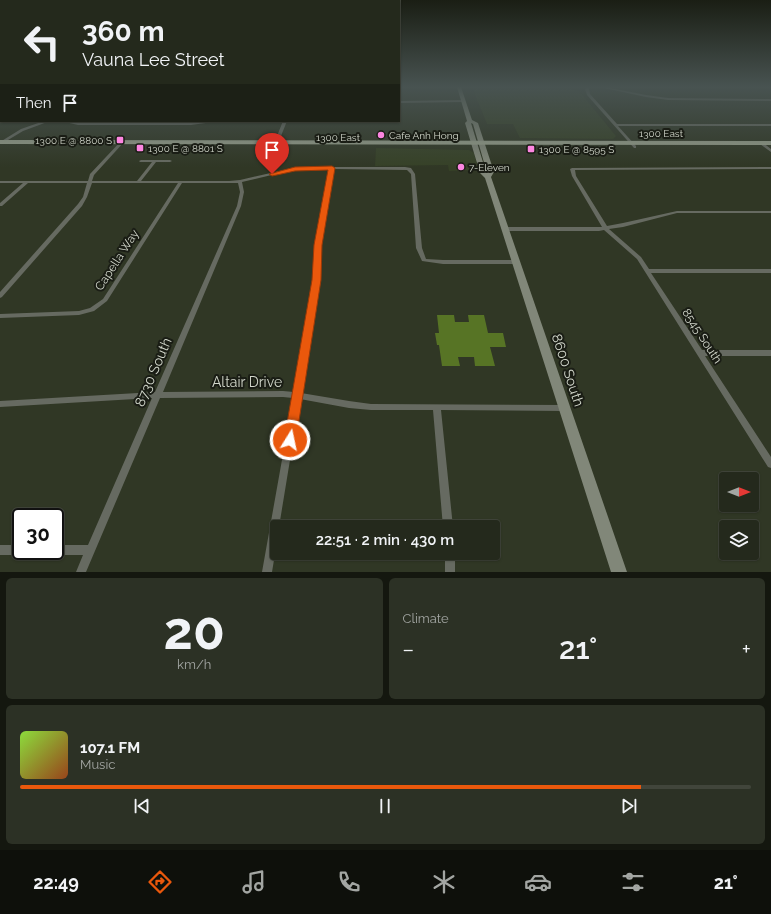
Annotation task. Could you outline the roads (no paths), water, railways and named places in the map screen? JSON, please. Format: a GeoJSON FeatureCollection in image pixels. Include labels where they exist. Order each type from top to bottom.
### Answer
{"type":"FeatureCollection","features":[{"type":"Feature","properties":{"kind":"main road","name":"1300 East"},"geometry":{"type":"LineString","coordinates":[[1,143],[768,146]]}},
{"type":"Feature","properties":{"kind":"street","name":"8600 South"},"geometry":{"type":"LineString","coordinates":[[467,114],[470,121],[475,123],[483,173],[488,177],[506,229],[619,572]]}},
{"type":"Feature","properties":{"kind":"street"},"geometry":{"type":"LineString","coordinates":[[605,114],[634,145]]}},
{"type":"Feature","properties":{"kind":"street"},"geometry":{"type":"LineString","coordinates":[[1,143],[12,135],[45,122]]}},
{"type":"Feature","properties":{"kind":"street"},"geometry":{"type":"LineString","coordinates":[[66,122],[73,124],[191,124],[206,122]]}},
{"type":"Feature","properties":{"kind":"street"},"geometry":{"type":"LineString","coordinates":[[276,145],[285,122]]}},
{"type":"Feature","properties":{"kind":"street"},"geometry":{"type":"LineString","coordinates":[[615,125],[771,125]]}},
{"type":"Feature","properties":{"kind":"street"},"geometry":{"type":"LineString","coordinates":[[0,296],[80,205],[85,197],[89,182],[97,169],[120,144]]}},
{"type":"Feature","properties":{"kind":"street"},"geometry":{"type":"LineString","coordinates":[[141,161],[170,161]]}},
{"type":"Feature","properties":{"kind":"street"},"geometry":{"type":"LineString","coordinates":[[138,182],[155,161]]}},
{"type":"Feature","properties":{"kind":"street"},"geometry":{"type":"LineString","coordinates":[[0,182],[240,181],[284,171],[307,168],[399,168],[409,170],[413,174],[419,248],[424,260],[444,262],[517,262]]}},
{"type":"Feature","properties":{"kind":"street"},"geometry":{"type":"LineString","coordinates":[[267,572],[317,280],[318,245],[332,168]]}},
{"type":"Feature","properties":{"kind":"street","name":"8545 South"},"geometry":{"type":"LineString","coordinates":[[770,462],[636,255],[605,228],[574,176],[572,169],[771,168]]}},
{"type":"Feature","properties":{"kind":"street","name":"8730 South"},"geometry":{"type":"LineString","coordinates":[[81,572],[239,206],[242,192],[240,181]]}},
{"type":"Feature","properties":{"kind":"street"},"geometry":{"type":"LineString","coordinates":[[0,205],[27,182]]}},
{"type":"Feature","properties":{"kind":"street","name":"Capella Way"},"geometry":{"type":"LineString","coordinates":[[0,316],[79,313],[92,310],[99,305],[105,300],[181,182]]}},
{"type":"Feature","properties":{"kind":"street"},"geometry":{"type":"LineString","coordinates":[[506,229],[605,228],[677,212],[771,212]]}},
{"type":"Feature","properties":{"kind":"street"},"geometry":{"type":"LineString","coordinates":[[647,271],[771,271]]}},
{"type":"Feature","properties":{"kind":"street"},"geometry":{"type":"LineString","coordinates":[[700,354],[771,353]]}},
{"type":"Feature","properties":{"kind":"street","name":"Altair Drive"},"geometry":{"type":"LineString","coordinates":[[0,404],[157,395],[298,396],[356,406],[565,408]]}},
{"type":"Feature","properties":{"kind":"street"},"geometry":{"type":"LineString","coordinates":[[437,407],[447,520]]}},
{"type":"Feature","properties":{"kind":"street"},"geometry":{"type":"LineString","coordinates":[[0,550],[12,550]]}},
{"type":"Feature","properties":{"kind":"street"},"geometry":{"type":"LineString","coordinates":[[64,550],[90,550]]}},
{"type":"Feature","properties":{"kind":"street"},"geometry":{"type":"LineString","coordinates":[[450,560],[450,572]]}},
{"type":"Feature","properties":{"kind":"place","name":"Cafe Anh Hong"},"geometry":{"type":"Point","coordinates":[381,135]}},
{"type":"Feature","properties":{"kind":"place","name":"1300 E @ 8800 S"},"geometry":{"type":"Point","coordinates":[120,140]}},
{"type":"Feature","properties":{"kind":"place","name":"1300 E @ 8801 S"},"geometry":{"type":"Point","coordinates":[140,148]}},
{"type":"Feature","properties":{"kind":"place","name":"1300 E @ 8595 S"},"geometry":{"type":"Point","coordinates":[531,149]}},
{"type":"Feature","properties":{"kind":"place","name":"7-Eleven"},"geometry":{"type":"Point","coordinates":[461,167]}}]}
